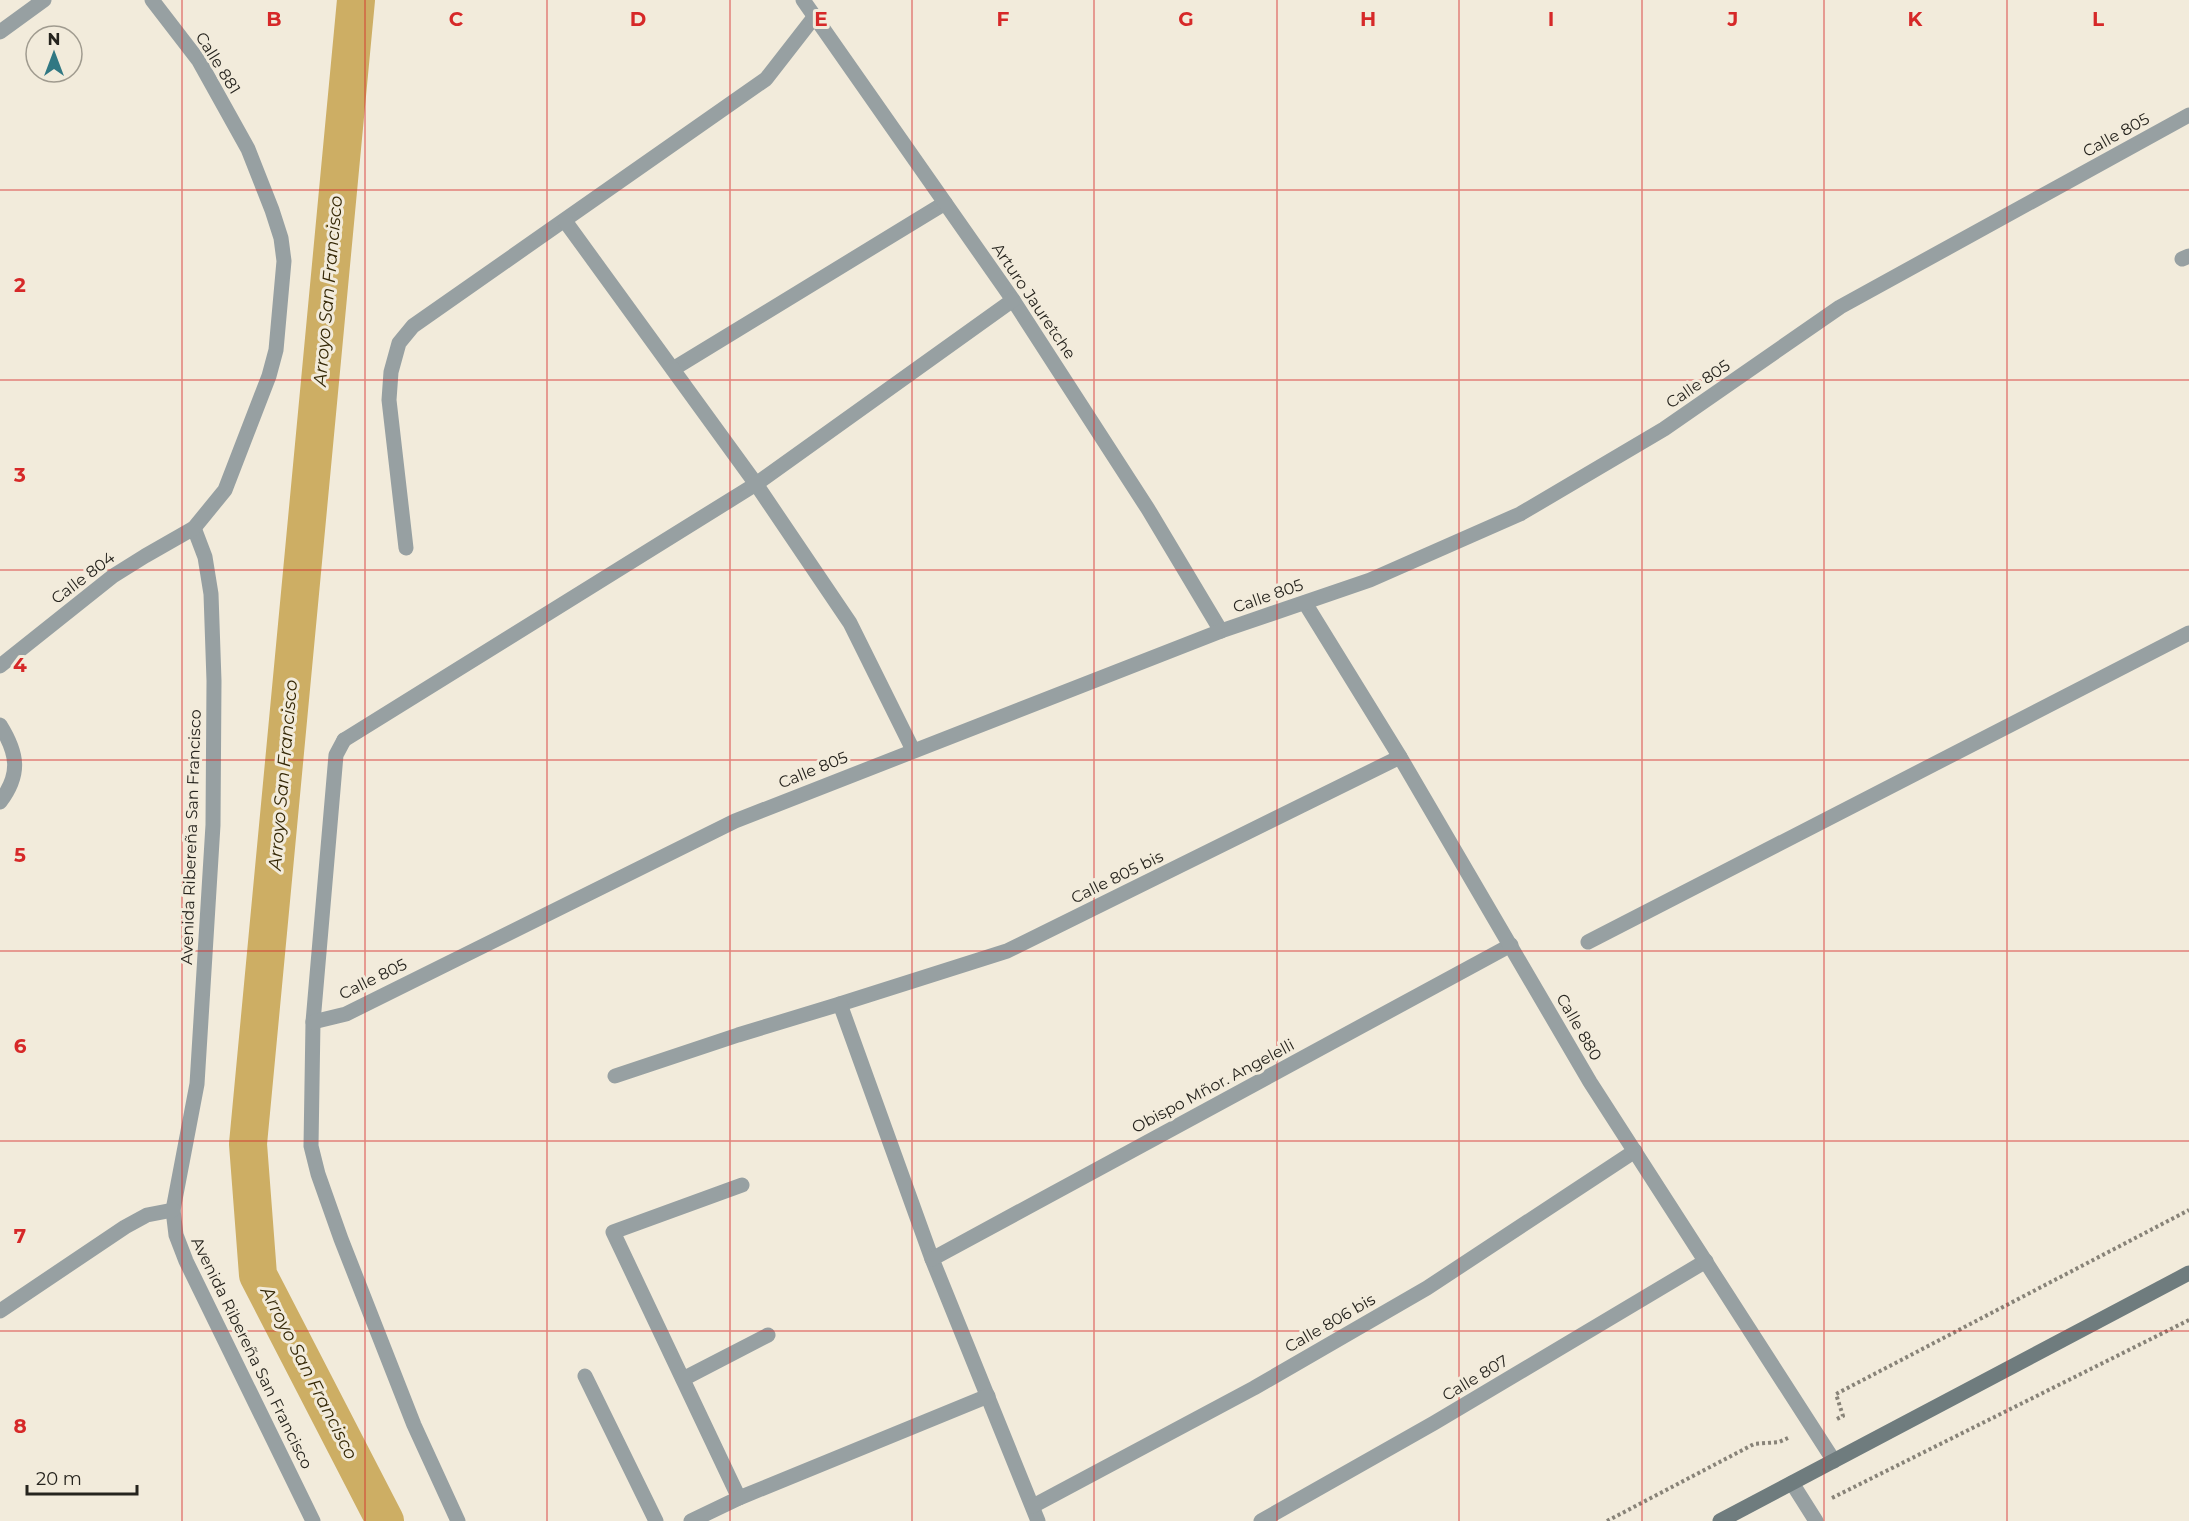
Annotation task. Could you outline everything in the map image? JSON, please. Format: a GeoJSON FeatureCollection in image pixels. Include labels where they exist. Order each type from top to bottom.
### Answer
{"type":"FeatureCollection","features":[{"type":"Feature","properties":{"kind":"main road"},"geometry":{"type":"LineString","coordinates":[[1720,1521],[2189,1273]]}},
{"type":"Feature","properties":{"kind":"street"},"geometry":{"type":"LineString","coordinates":[[0,32],[44,0]]}},
{"type":"Feature","properties":{"kind":"street","name":"Calle 881"},"geometry":{"type":"LineString","coordinates":[[152,0],[199,61],[249,149],[281,238],[284,261],[276,350],[269,376],[225,490],[194,528]]}},
{"type":"Feature","properties":{"kind":"street","name":"Arturo Jauretche"},"geometry":{"type":"LineString","coordinates":[[803,0],[1013,300],[1148,508],[1221,631]]}},
{"type":"Feature","properties":{"kind":"street"},"geometry":{"type":"LineString","coordinates":[[406,548],[389,400],[391,372],[399,343],[413,326],[766,79],[815,15]]}},
{"type":"Feature","properties":{"kind":"street","name":"Calle 805"},"geometry":{"type":"LineString","coordinates":[[313,1022],[346,1014],[735,820],[1221,631],[1402,567],[1520,514],[1664,429],[1840,307],[2189,115]]}},
{"type":"Feature","properties":{"kind":"street"},"geometry":{"type":"LineString","coordinates":[[673,369],[945,203]]}},
{"type":"Feature","properties":{"kind":"street"},"geometry":{"type":"LineString","coordinates":[[565,221],[756,484],[850,623],[913,750]]}},
{"type":"Feature","properties":{"kind":"street"},"geometry":{"type":"LineString","coordinates":[[458,1521],[414,1425],[341,1239],[318,1174],[311,1146],[313,1022],[336,755],[344,740],[756,484],[1013,300]]}},
{"type":"Feature","properties":{"kind":"street","name":"Calle 804"},"geometry":{"type":"LineString","coordinates":[[0,666],[113,576],[194,528]]}},
{"type":"Feature","properties":{"kind":"street","name":"Avenida Ribereña San Francisco"},"geometry":{"type":"LineString","coordinates":[[194,528],[205,557],[211,594],[214,681],[213,825],[197,1084],[173,1210],[176,1234],[186,1261],[313,1521]]}},
{"type":"Feature","properties":{"kind":"street","name":"Calle 880"},"geometry":{"type":"LineString","coordinates":[[1305,603],[1400,757],[1590,1082],[1834,1461]]}},
{"type":"Feature","properties":{"kind":"street"},"geometry":{"type":"LineString","coordinates":[[1588,942],[2189,633]]}},
{"type":"Feature","properties":{"kind":"street"},"geometry":{"type":"LineString","coordinates":[[0,724],[11,743],[15,765],[11,788],[0,802]]}},
{"type":"Feature","properties":{"kind":"street","name":"Calle 805 bis"},"geometry":{"type":"LineString","coordinates":[[615,1076],[1007,951],[1400,757]]}},
{"type":"Feature","properties":{"kind":"street","name":"Obispo Mñor. Angelelli"},"geometry":{"type":"LineString","coordinates":[[932,1259],[1511,945]]}},
{"type":"Feature","properties":{"kind":"street"},"geometry":{"type":"LineString","coordinates":[[840,1004],[932,1259],[1038,1521]]}},
{"type":"Feature","properties":{"kind":"street","name":"Calle 806 bis"},"geometry":{"type":"LineString","coordinates":[[1033,1506],[1254,1388],[1427,1288],[1635,1151]]}},
{"type":"Feature","properties":{"kind":"street"},"geometry":{"type":"LineString","coordinates":[[739,1498],[613,1232],[742,1185]]}},
{"type":"Feature","properties":{"kind":"street"},"geometry":{"type":"LineString","coordinates":[[0,1311],[125,1227],[147,1215],[173,1210]]}},
{"type":"Feature","properties":{"kind":"street","name":"Calle 807"},"geometry":{"type":"LineString","coordinates":[[1261,1521],[1434,1424],[1706,1261]]}},
{"type":"Feature","properties":{"kind":"street"},"geometry":{"type":"LineString","coordinates":[[683,1379],[768,1335]]}},
{"type":"Feature","properties":{"kind":"street"},"geometry":{"type":"LineString","coordinates":[[585,1376],[656,1521]]}},
{"type":"Feature","properties":{"kind":"street"},"geometry":{"type":"LineString","coordinates":[[691,1521],[739,1498],[988,1396]]}},
{"type":"Feature","properties":{"kind":"street"},"geometry":{"type":"LineString","coordinates":[[1792,1483],[1812,1515]]}},
{"type":"Feature","properties":{"kind":"path"},"geometry":{"type":"LineString","coordinates":[[1607,1521],[1754,1444],[1779,1442],[1843,1416],[1836,1394],[2189,1210]]}},
{"type":"Feature","properties":{"kind":"path"},"geometry":{"type":"LineString","coordinates":[[1812,1515],[2189,1320]]}},
{"type":"Feature","properties":{"kind":"waterway","name":"Arroyo San Francisco"},"geometry":{"type":"LineString","coordinates":[[356,0],[248,1144],[258,1275],[385,1521]]}}]}
